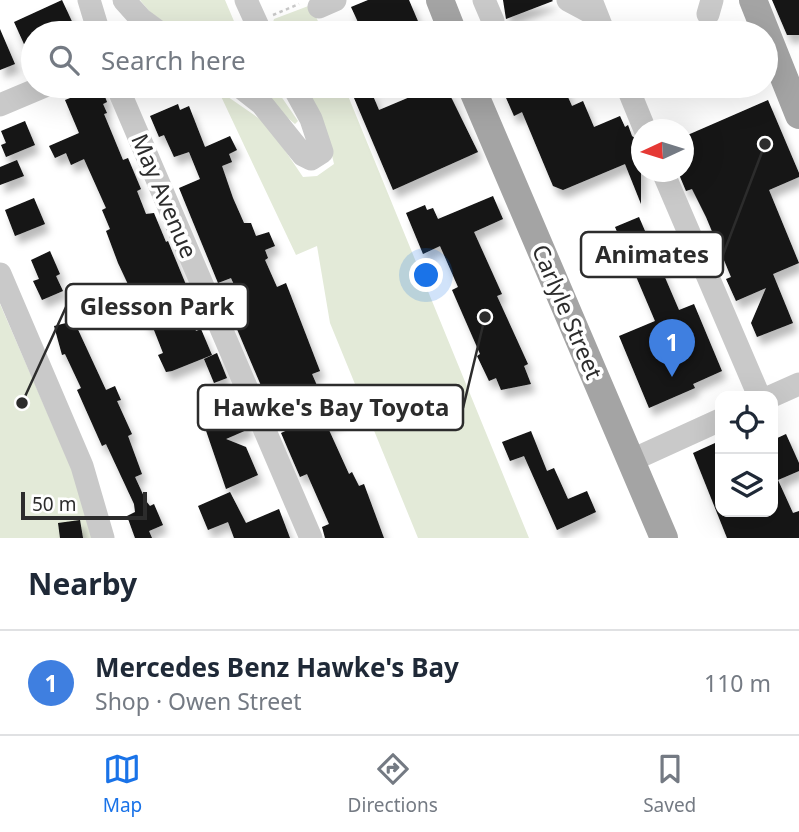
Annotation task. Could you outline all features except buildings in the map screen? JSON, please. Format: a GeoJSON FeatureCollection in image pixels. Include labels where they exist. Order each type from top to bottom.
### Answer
{"type":"FeatureCollection","features":[{"type":"Feature","properties":{"kind":"main road"},"geometry":{"type":"LineString","coordinates":[[440,0],[448,21]]}},
{"type":"Feature","properties":{"kind":"main road"},"geometry":{"type":"LineString","coordinates":[[753,0],[761,21]]}},
{"type":"Feature","properties":{"kind":"main road"},"geometry":{"type":"LineString","coordinates":[[778,62],[799,114]]}},
{"type":"Feature","properties":{"kind":"main road","name":"Carlyle Street"},"geometry":{"type":"LineString","coordinates":[[476,98],[664,538]]}},
{"type":"Feature","properties":{"kind":"street"},"geometry":{"type":"LineString","coordinates":[[89,0],[95,21]]}},
{"type":"Feature","properties":{"kind":"street"},"geometry":{"type":"LineString","coordinates":[[124,0],[144,21]]}},
{"type":"Feature","properties":{"kind":"street"},"geometry":{"type":"LineString","coordinates":[[568,0],[597,16]]}},
{"type":"Feature","properties":{"kind":"street"},"geometry":{"type":"LineString","coordinates":[[0,105],[21,96]]}},
{"type":"Feature","properties":{"kind":"street","name":"May Avenue"},"geometry":{"type":"LineString","coordinates":[[122,98],[311,538]]}},
{"type":"Feature","properties":{"kind":"street"},"geometry":{"type":"LineString","coordinates":[[254,98],[303,155],[311,159],[322,152],[320,141],[299,98]]}},
{"type":"Feature","properties":{"kind":"street"},"geometry":{"type":"LineString","coordinates":[[632,98],[640,119]]}},
{"type":"Feature","properties":{"kind":"street"},"geometry":{"type":"LineString","coordinates":[[667,182],[758,391]]}},
{"type":"Feature","properties":{"kind":"street"},"geometry":{"type":"LineString","coordinates":[[0,274],[82,466],[103,538]]}},
{"type":"Feature","properties":{"kind":"street"},"geometry":{"type":"LineString","coordinates":[[778,393],[799,384]]}},
{"type":"Feature","properties":{"kind":"street"},"geometry":{"type":"LineString","coordinates":[[630,461],[715,422]]}},
{"type":"Feature","properties":{"kind":"path"},"geometry":{"type":"LineString","coordinates":[[253,18],[261,15],[263,19],[321,3]]}},
{"type":"Feature","properties":{"kind":"green space"},"geometry":{"type":"Polygon","coordinates":[[[140,0],[225,0],[234,21],[161,21],[140,0]]]}},
{"type":"Feature","properties":{"kind":"green space"},"geometry":{"type":"Polygon","coordinates":[[[311,5],[318,21],[273,21],[311,5]]]}},
{"type":"Feature","properties":{"kind":"green space"},"geometry":{"type":"Polygon","coordinates":[[[222,98],[230,98],[267,124],[303,177],[317,176],[334,164],[329,143],[308,98],[349,98],[529,538],[418,538],[330,323],[317,246],[296,255],[222,98]]]}},
{"type":"Feature","properties":{"kind":"green space"},"geometry":{"type":"Polygon","coordinates":[[[264,98],[282,98],[298,121],[295,124],[264,98]]]}},
{"type":"Feature","properties":{"kind":"green space"},"geometry":{"type":"Polygon","coordinates":[[[0,304],[86,502],[92,538],[0,538],[0,304]]]}},
{"type":"Feature","properties":{"kind":"place","name":"Animates"},"geometry":{"type":"Point","coordinates":[765,144]}},
{"type":"Feature","properties":{"kind":"place","name":"Hawke's Bay Toyota"},"geometry":{"type":"Point","coordinates":[485,317]}},
{"type":"Feature","properties":{"kind":"place","name":"Mercedes Benz Hawke's Bay"},"geometry":{"type":"Point","coordinates":[672,377]}},
{"type":"Feature","properties":{"kind":"place","name":"Glesson Park"},"geometry":{"type":"Point","coordinates":[22,403]}}]}
